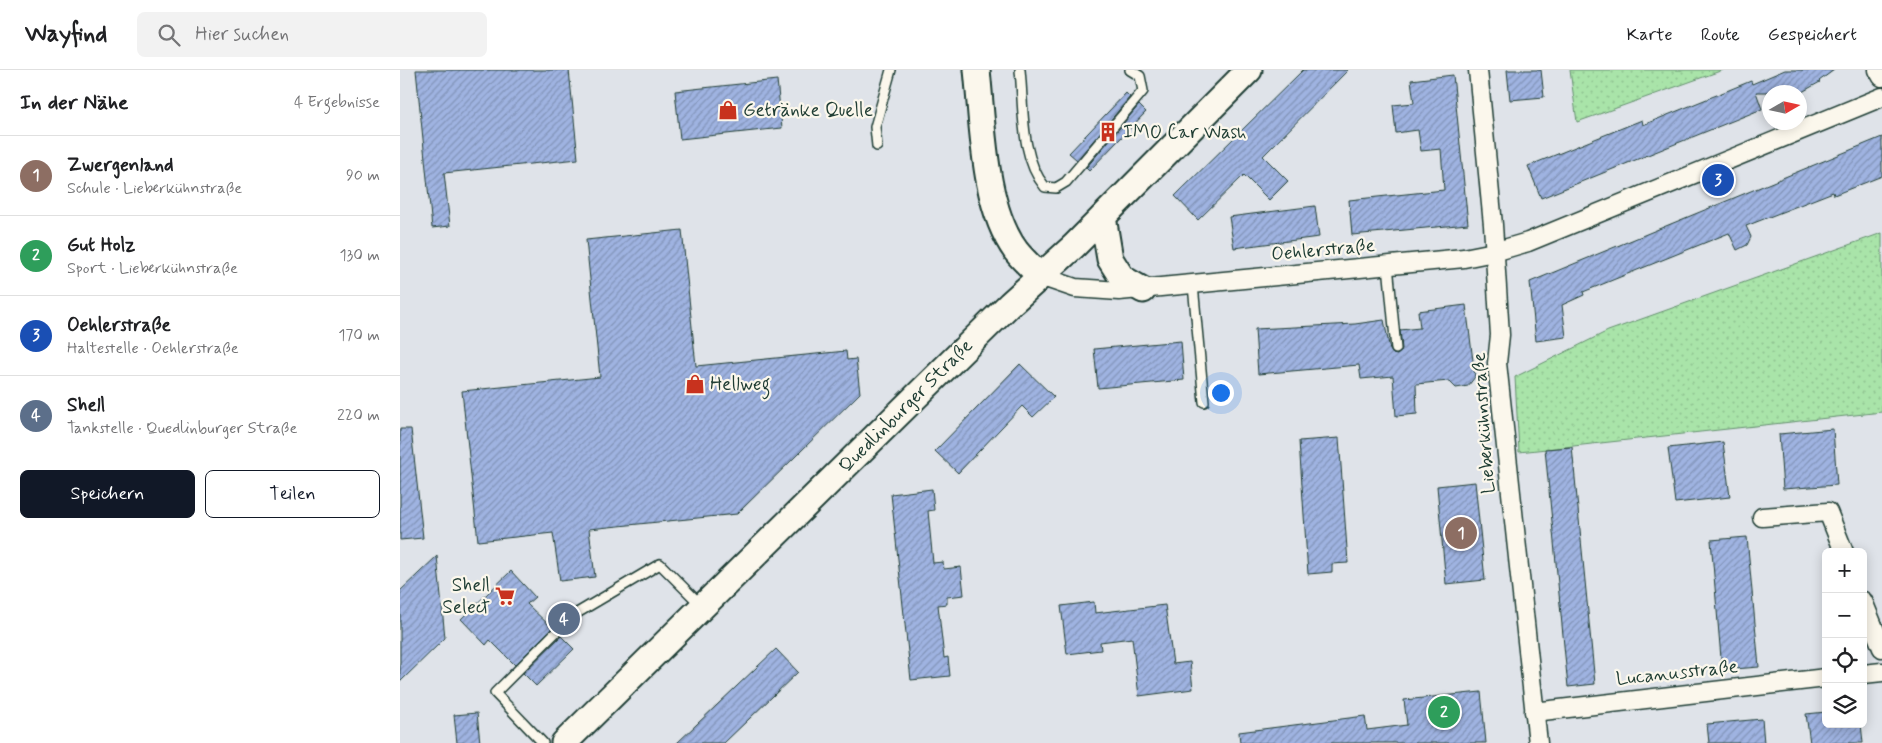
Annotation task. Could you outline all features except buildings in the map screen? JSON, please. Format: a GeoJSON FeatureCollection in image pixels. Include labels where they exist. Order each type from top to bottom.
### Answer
{"type":"FeatureCollection","features":[{"type":"Feature","properties":{"kind":"main road"},"geometry":{"type":"LineString","coordinates":[[977,70],[987,156],[997,212],[1016,252],[1040,276]]}},
{"type":"Feature","properties":{"kind":"main road","name":"Quedlinburger Straße"},"geometry":{"type":"LineString","coordinates":[[564,743],[1040,276],[1103,217],[1249,70]]}},
{"type":"Feature","properties":{"kind":"main road"},"geometry":{"type":"LineString","coordinates":[[1103,217],[1110,260],[1122,278],[1144,290]]}},
{"type":"Feature","properties":{"kind":"street","name":"Lieberkühnstraße"},"geometry":{"type":"LineString","coordinates":[[1478,70],[1500,336],[1497,363],[1538,743]]}},
{"type":"Feature","properties":{"kind":"street"},"geometry":{"type":"LineString","coordinates":[[1878,70],[1882,77]]}},
{"type":"Feature","properties":{"kind":"street","name":"Oehlerstraße"},"geometry":{"type":"LineString","coordinates":[[1040,276],[1075,288],[1119,291],[1144,290],[1464,258],[1494,252],[1528,242],[1882,97]]}},
{"type":"Feature","properties":{"kind":"street"},"geometry":{"type":"LineString","coordinates":[[1762,517],[1828,512],[1842,548]]}},
{"type":"Feature","properties":{"kind":"street"},"geometry":{"type":"LineString","coordinates":[[1867,611],[1882,648]]}},
{"type":"Feature","properties":{"kind":"street"},"geometry":{"type":"LineString","coordinates":[[1867,674],[1882,672]]}},
{"type":"Feature","properties":{"kind":"street","name":"Lucanusstraße"},"geometry":{"type":"LineString","coordinates":[[1534,712],[1822,678]]}},
{"type":"Feature","properties":{"kind":"lane"},"geometry":{"type":"LineString","coordinates":[[877,146],[874,127],[891,70]]}},
{"type":"Feature","properties":{"kind":"lane"},"geometry":{"type":"LineString","coordinates":[[1020,70],[1030,159],[1036,176],[1045,187],[1056,188],[1066,182],[1143,91],[1140,76],[1130,70]]}},
{"type":"Feature","properties":{"kind":"lane"},"geometry":{"type":"LineString","coordinates":[[1388,265],[1396,349]]}},
{"type":"Feature","properties":{"kind":"lane"},"geometry":{"type":"LineString","coordinates":[[1193,285],[1204,402]]}},
{"type":"Feature","properties":{"kind":"lane"},"geometry":{"type":"LineString","coordinates":[[543,743],[495,693],[572,616],[660,564],[702,607]]}},
{"type":"Feature","properties":{"kind":"green space"},"geometry":{"type":"Polygon","coordinates":[[[1570,70],[1723,70],[1577,122],[1570,70]]]}},
{"type":"Feature","properties":{"kind":"green space"},"geometry":{"type":"Polygon","coordinates":[[[1882,233],[1882,412],[1519,452],[1515,377],[1608,331],[1882,233]]]}},
{"type":"Feature","properties":{"kind":"place","name":"Getränke Quelle"},"geometry":{"type":"Point","coordinates":[728,110]}},
{"type":"Feature","properties":{"kind":"place","name":"IMO Car Wash"},"geometry":{"type":"Point","coordinates":[1108,132]}},
{"type":"Feature","properties":{"kind":"place","name":"Oehlerstraße"},"geometry":{"type":"Point","coordinates":[1718,180]}},
{"type":"Feature","properties":{"kind":"place","name":"Hellweg"},"geometry":{"type":"Point","coordinates":[695,384]}},
{"type":"Feature","properties":{"kind":"place","name":"Zwergenland"},"geometry":{"type":"Point","coordinates":[1461,533]}},
{"type":"Feature","properties":{"kind":"place","name":"Shell Select"},"geometry":{"type":"Point","coordinates":[505,596]}},
{"type":"Feature","properties":{"kind":"place","name":"Shell"},"geometry":{"type":"Point","coordinates":[564,619]}},
{"type":"Feature","properties":{"kind":"place","name":"Gut Holz"},"geometry":{"type":"Point","coordinates":[1444,712]}}]}
